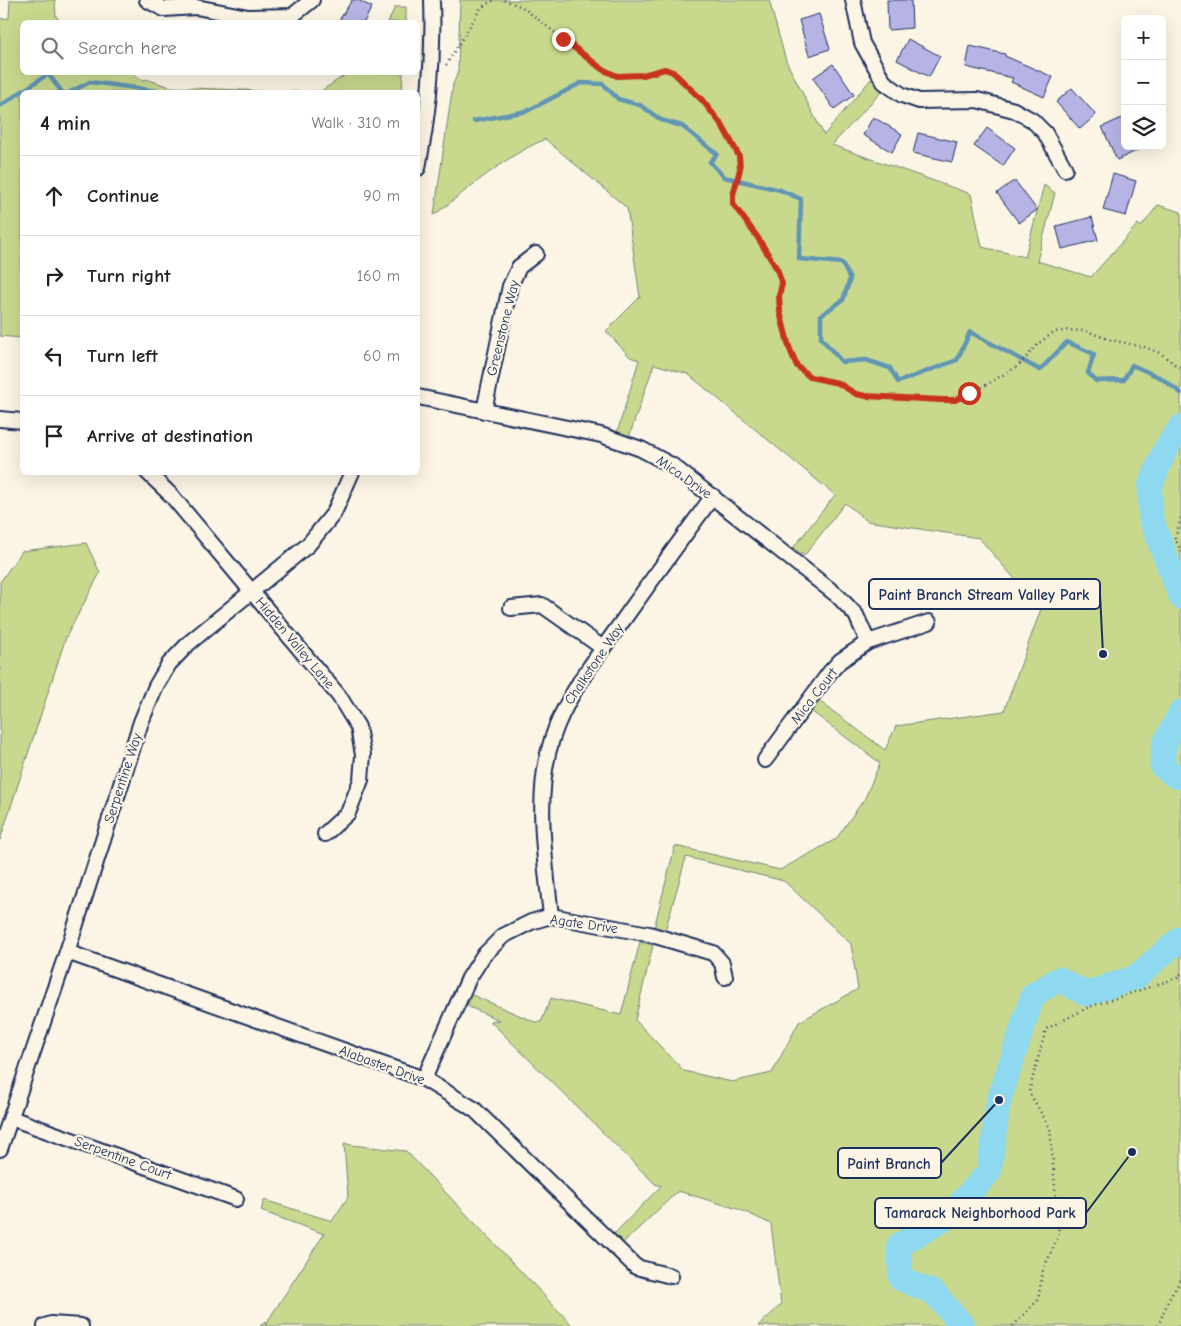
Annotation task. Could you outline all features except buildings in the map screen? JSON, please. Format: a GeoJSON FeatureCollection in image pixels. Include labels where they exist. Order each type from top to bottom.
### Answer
{"type":"FeatureCollection","features":[{"type":"Feature","properties":{"kind":"street"},"geometry":{"type":"LineString","coordinates":[[148,0],[164,9],[195,3],[248,17],[292,16],[312,0]]}},
{"type":"Feature","properties":{"kind":"street"},"geometry":{"type":"LineString","coordinates":[[420,158],[426,127],[433,32],[432,0]]}},
{"type":"Feature","properties":{"kind":"street"},"geometry":{"type":"LineString","coordinates":[[853,0],[862,43],[884,82],[902,95],[919,101],[977,100],[1014,110],[1032,120],[1045,132],[1066,169]]}},
{"type":"Feature","properties":{"kind":"street","name":"Greenstone Way"},"geometry":{"type":"LineString","coordinates":[[484,411],[510,286],[519,267],[536,254]]}},
{"type":"Feature","properties":{"kind":"street","name":"Mica Drive"},"geometry":{"type":"LineString","coordinates":[[420,397],[601,435],[641,449],[673,466],[838,596],[856,615],[868,642]]}},
{"type":"Feature","properties":{"kind":"street"},"geometry":{"type":"LineString","coordinates":[[0,419],[20,421]]}},
{"type":"Feature","properties":{"kind":"street","name":"Hidden Valley Lane"},"geometry":{"type":"LineString","coordinates":[[150,475],[171,495],[340,696],[358,727],[363,755],[361,780],[348,813],[325,834]]}},
{"type":"Feature","properties":{"kind":"street","name":"Serpentine Way"},"geometry":{"type":"LineString","coordinates":[[0,1149],[67,952],[141,722],[156,686],[169,664],[189,643],[308,545],[334,513],[351,475]]}},
{"type":"Feature","properties":{"kind":"street","name":"Chalkstone Way"},"geometry":{"type":"LineString","coordinates":[[551,916],[542,829],[545,777],[552,740],[565,705],[603,648],[713,496]]}},
{"type":"Feature","properties":{"kind":"street"},"geometry":{"type":"LineString","coordinates":[[511,608],[542,605],[603,648]]}},
{"type":"Feature","properties":{"kind":"street","name":"Mica Court"},"geometry":{"type":"LineString","coordinates":[[765,760],[840,661],[868,642],[928,622]]}},
{"type":"Feature","properties":{"kind":"street","name":"Agate Drive"},"geometry":{"type":"LineString","coordinates":[[424,1079],[482,956],[503,936],[531,922],[551,916],[649,934],[713,953],[722,963],[725,977]]}},
{"type":"Feature","properties":{"kind":"street","name":"Alabaster Drive"},"geometry":{"type":"LineString","coordinates":[[67,952],[424,1079],[474,1109],[636,1267],[671,1276]]}},
{"type":"Feature","properties":{"kind":"street","name":"Serpentine Court"},"geometry":{"type":"LineString","coordinates":[[11,1118],[236,1199]]}},
{"type":"Feature","properties":{"kind":"street"},"geometry":{"type":"LineString","coordinates":[[44,1326],[52,1324],[81,1326]]}},
{"type":"Feature","properties":{"kind":"path"},"geometry":{"type":"LineString","coordinates":[[445,66],[480,8],[498,0]]}},
{"type":"Feature","properties":{"kind":"path"},"geometry":{"type":"LineString","coordinates":[[504,0],[522,7],[602,69],[617,76],[643,75],[665,69],[673,72],[702,100],[722,125],[739,156],[740,171],[733,195],[733,204],[758,238],[777,269],[782,284],[779,296],[780,312],[789,347],[797,366],[810,377],[838,383],[856,394],[866,396],[955,400],[986,385],[1018,366],[1039,343],[1054,332],[1069,330],[1086,331],[1111,340],[1144,347],[1160,353],[1181,369]]}},
{"type":"Feature","properties":{"kind":"path"},"geometry":{"type":"LineString","coordinates":[[1181,518],[1174,538],[1181,552]]}},
{"type":"Feature","properties":{"kind":"path"},"geometry":{"type":"LineString","coordinates":[[1013,1326],[1038,1300],[1043,1270],[1059,1235],[1050,1128],[1029,1092],[1046,1029],[1089,1007],[1177,978],[1181,974]]}},
{"type":"Feature","properties":{"kind":"path"},"geometry":{"type":"LineString","coordinates":[[1158,1326],[1169,1299],[1181,1280]]}},
{"type":"Feature","properties":{"kind":"green space"},"geometry":{"type":"Polygon","coordinates":[[[10,0],[55,0],[56,17],[60,20],[20,20],[20,75],[133,75],[143,81],[146,79],[170,87],[241,90],[20,90],[20,338],[0,336],[0,19],[9,18],[10,0]]]}},
{"type":"Feature","properties":{"kind":"green space"},"geometry":{"type":"Polygon","coordinates":[[[460,0],[769,0],[786,61],[824,135],[871,79],[882,91],[832,145],[971,194],[982,247],[1025,257],[1044,185],[1055,193],[1037,261],[1091,277],[1138,224],[1141,227],[1158,205],[1181,212],[1181,1326],[758,1326],[781,1305],[771,1224],[741,1210],[678,1191],[622,1244],[613,1235],[661,1186],[655,1184],[490,1021],[499,1020],[467,1006],[472,995],[535,1022],[541,1022],[551,998],[621,1015],[640,942],[653,945],[635,1020],[684,1071],[732,1082],[772,1073],[799,1022],[858,989],[851,944],[784,881],[686,857],[665,931],[654,928],[675,846],[780,870],[836,839],[865,798],[880,763],[811,711],[819,701],[885,750],[896,726],[1004,711],[1041,609],[979,538],[867,521],[845,503],[804,556],[793,548],[835,495],[688,374],[654,364],[629,437],[617,433],[639,360],[630,357],[606,331],[640,297],[627,208],[545,139],[501,164],[434,215],[453,84],[458,73],[460,0]]]}},
{"type":"Feature","properties":{"kind":"green space"},"geometry":{"type":"Polygon","coordinates":[[[395,7],[406,7],[406,20],[389,20],[395,7]]]}},
{"type":"Feature","properties":{"kind":"green space"},"geometry":{"type":"Polygon","coordinates":[[[345,75],[403,75],[402,90],[322,90],[345,75]]]}},
{"type":"Feature","properties":{"kind":"green space"},"geometry":{"type":"Polygon","coordinates":[[[86,543],[100,573],[66,637],[0,840],[0,582],[22,551],[86,543]]]}},
{"type":"Feature","properties":{"kind":"green space"},"geometry":{"type":"Polygon","coordinates":[[[344,1143],[406,1151],[573,1326],[260,1326],[266,1321],[267,1325],[324,1234],[261,1211],[264,1200],[332,1221],[348,1197],[344,1143]]]}},
{"type":"Feature","properties":{"kind":"waterway"},"geometry":{"type":"LineString","coordinates":[[24,90],[46,75]]}},
{"type":"Feature","properties":{"kind":"waterway"},"geometry":{"type":"LineString","coordinates":[[49,75],[60,90]]}},
{"type":"Feature","properties":{"kind":"waterway"},"geometry":{"type":"LineString","coordinates":[[74,90],[90,82],[150,90]]}},
{"type":"Feature","properties":{"kind":"waterway"},"geometry":{"type":"LineString","coordinates":[[474,121],[527,111],[581,83],[603,84],[618,99],[640,105],[661,120],[682,126],[717,154],[710,162],[724,177],[780,190],[801,199],[799,259],[842,263],[850,279],[843,300],[821,315],[821,338],[842,362],[866,360],[890,368],[898,382],[957,360],[970,332],[1040,370],[1067,342],[1094,354],[1088,373],[1096,381],[1124,380],[1132,365],[1161,378],[1181,393]]}},
{"type":"Feature","properties":{"kind":"waterway"},"geometry":{"type":"LineString","coordinates":[[0,106],[20,93]]}},
{"type":"Feature","properties":{"kind":"waterway"},"geometry":{"type":"LineString","coordinates":[[1181,427],[1165,450],[1150,487],[1151,519],[1181,597]]}},
{"type":"Feature","properties":{"kind":"waterway"},"geometry":{"type":"LineString","coordinates":[[1181,712],[1164,745],[1162,766],[1175,776],[1181,777]]}},
{"type":"Feature","properties":{"kind":"waterway"},"geometry":{"type":"LineString","coordinates":[[963,1326],[934,1293],[901,1279],[899,1245],[948,1217],[989,1172],[999,1100],[1033,995],[1059,979],[1086,994],[1136,977],[1181,938]]}},
{"type":"Feature","properties":{"kind":"place","name":"Paint Branch Stream Valley Park"},"geometry":{"type":"Point","coordinates":[1103,654]}},
{"type":"Feature","properties":{"kind":"place","name":"Paint Branch"},"geometry":{"type":"Point","coordinates":[999,1100]}},
{"type":"Feature","properties":{"kind":"place","name":"Tamarack Neighborhood Park"},"geometry":{"type":"Point","coordinates":[1132,1152]}},
{"type":"Feature","properties":{"kind":"route"},"geometry":{"type":"LineString","coordinates":[[563,39],[602,69],[617,76],[643,75],[665,69],[673,72],[702,100],[722,125],[739,156],[740,169],[733,195],[733,204],[758,238],[777,269],[782,284],[779,296],[780,312],[789,347],[797,366],[810,377],[838,383],[856,394],[866,396],[912,400],[955,400],[969,393]]}}]}
